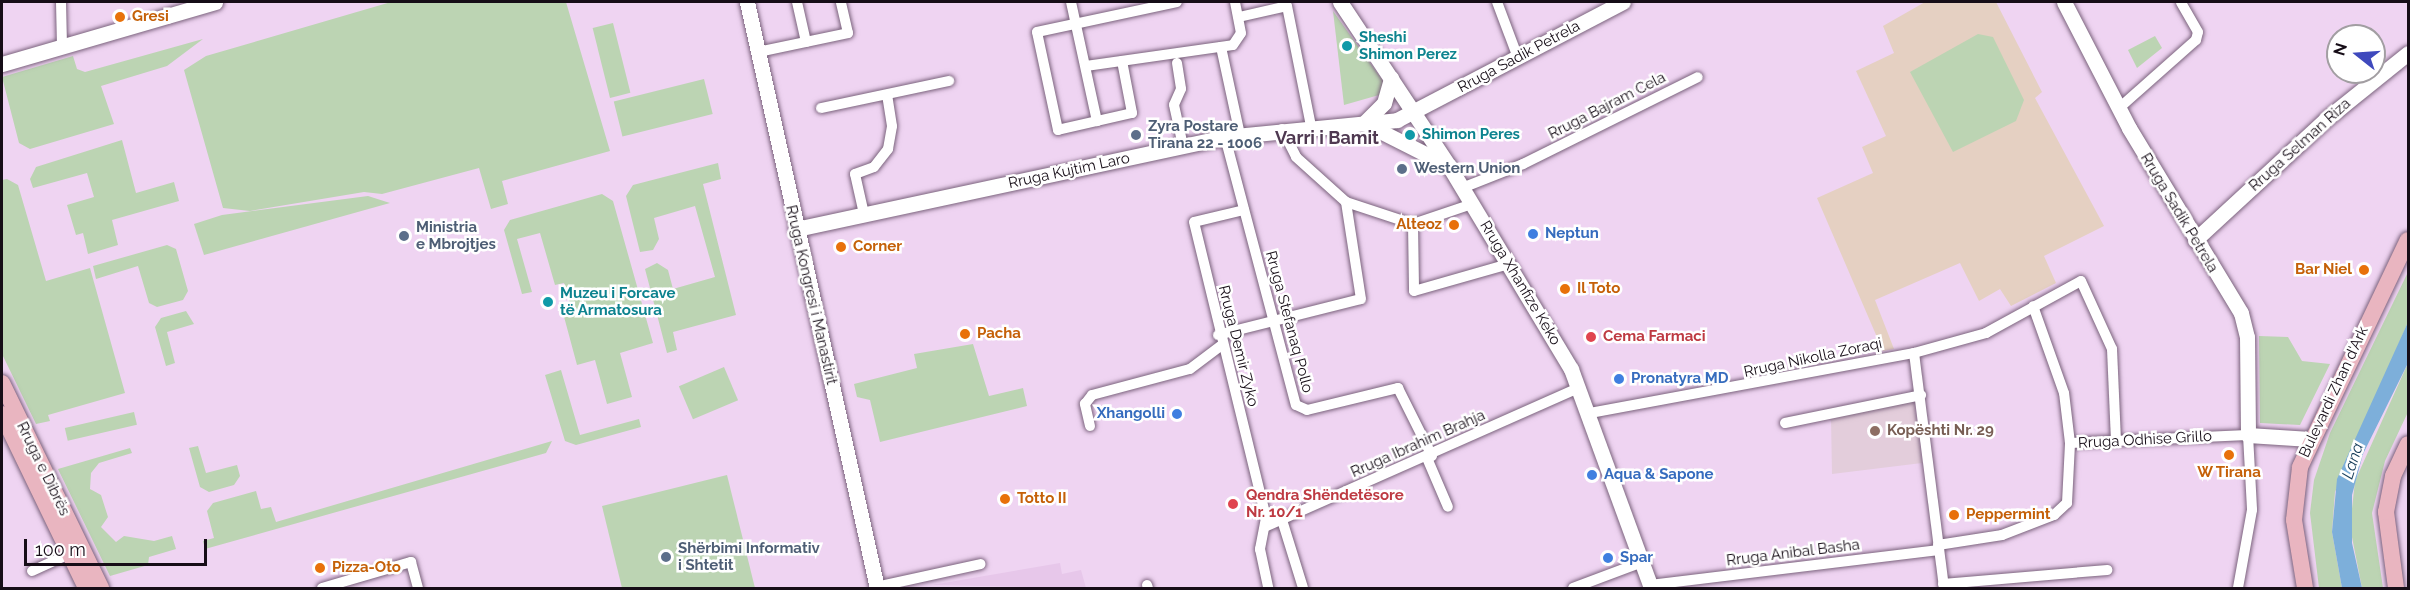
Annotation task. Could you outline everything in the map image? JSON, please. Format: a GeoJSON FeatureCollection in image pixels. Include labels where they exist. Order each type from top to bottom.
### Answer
{"type":"FeatureCollection","features":[{"type":"Feature","properties":{"kind":"main road","name":"Bulevardi Zhan d'Ark"},"geometry":{"type":"LineString","coordinates":[[2305,588],[2295,500],[2310,439],[2409,240]]}},
{"type":"Feature","properties":{"kind":"main road","name":"Rruga e Dibrës"},"geometry":{"type":"LineString","coordinates":[[2,383],[101,588]]}},
{"type":"Feature","properties":{"kind":"main road","name":"Rruga e Dibrës"},"geometry":{"type":"LineString","coordinates":[[2,414],[86,588]]}},
{"type":"Feature","properties":{"kind":"main road"},"geometry":{"type":"LineString","coordinates":[[2396,588],[2386,512],[2393,476],[2409,444]]}},
{"type":"Feature","properties":{"kind":"street"},"geometry":{"type":"LineString","coordinates":[[61,2],[62,46]]}},
{"type":"Feature","properties":{"kind":"street"},"geometry":{"type":"LineString","coordinates":[[2,64],[175,7],[215,2]]}},
{"type":"Feature","properties":{"kind":"street","name":"Rruga Kongresi i Manastirit"},"geometry":{"type":"LineString","coordinates":[[747,2],[877,588]]}},
{"type":"Feature","properties":{"kind":"street"},"geometry":{"type":"LineString","coordinates":[[797,2],[806,42]]}},
{"type":"Feature","properties":{"kind":"street"},"geometry":{"type":"LineString","coordinates":[[758,52],[848,33],[841,2]]}},
{"type":"Feature","properties":{"kind":"street"},"geometry":{"type":"LineString","coordinates":[[1071,2],[1096,121]]}},
{"type":"Feature","properties":{"kind":"street"},"geometry":{"type":"LineString","coordinates":[[1122,61],[1132,113],[1058,130],[1037,32],[1177,2]]}},
{"type":"Feature","properties":{"kind":"street"},"geometry":{"type":"LineString","coordinates":[[1086,66],[1221,48],[1239,40],[1239,17],[1235,2]]}},
{"type":"Feature","properties":{"kind":"street"},"geometry":{"type":"LineString","coordinates":[[1497,2],[1518,58]]}},
{"type":"Feature","properties":{"kind":"street","name":"Rruga Sadik Petrela"},"geometry":{"type":"LineString","coordinates":[[1414,112],[1623,2]]}},
{"type":"Feature","properties":{"kind":"street","name":"Rruga Sadik Petrela"},"geometry":{"type":"LineString","coordinates":[[2064,2],[2118,109],[2246,330],[2248,435]]}},
{"type":"Feature","properties":{"kind":"street"},"geometry":{"type":"LineString","coordinates":[[2118,109],[2196,40],[2198,32],[2181,2]]}},
{"type":"Feature","properties":{"kind":"street","name":"Rruga Xhanfize Keko"},"geometry":{"type":"LineString","coordinates":[[1345,3],[1509,264],[1580,387],[1651,587]]}},
{"type":"Feature","properties":{"kind":"street"},"geometry":{"type":"LineString","coordinates":[[1239,17],[1287,6],[1311,126]]}},
{"type":"Feature","properties":{"kind":"street","name":"Rruga Stefanaq Pollo"},"geometry":{"type":"LineString","coordinates":[[1221,48],[1244,210],[1298,408],[1398,388],[1429,457]]}},
{"type":"Feature","properties":{"kind":"street","name":"Rruga Selman Riza"},"geometry":{"type":"LineString","coordinates":[[2195,240],[2326,119],[2409,53]]}},
{"type":"Feature","properties":{"kind":"street"},"geometry":{"type":"LineString","coordinates":[[1176,63],[1181,89],[1174,105],[1183,146]]}},
{"type":"Feature","properties":{"kind":"street","name":"Rruga Bajram Cela"},"geometry":{"type":"LineString","coordinates":[[1462,188],[1523,164],[1698,77]]}},
{"type":"Feature","properties":{"kind":"street"},"geometry":{"type":"LineString","coordinates":[[1391,78],[1384,103],[1364,123],[1449,166]]}},
{"type":"Feature","properties":{"kind":"street"},"geometry":{"type":"LineString","coordinates":[[821,108],[948,81]]}},
{"type":"Feature","properties":{"kind":"street"},"geometry":{"type":"LineString","coordinates":[[864,214],[855,174],[874,167],[888,149],[892,126],[887,95]]}},
{"type":"Feature","properties":{"kind":"street","name":"Rruga Kujtim Laro"},"geometry":{"type":"LineString","coordinates":[[796,229],[1232,136],[1311,126],[1391,122],[1414,112]]}},
{"type":"Feature","properties":{"kind":"street"},"geometry":{"type":"LineString","coordinates":[[1282,129],[1296,157],[1346,202],[1413,224],[1472,204]]}},
{"type":"Feature","properties":{"kind":"street"},"geometry":{"type":"LineString","coordinates":[[1218,335],[1361,299],[1346,202]]}},
{"type":"Feature","properties":{"kind":"street","name":"Rruga Demir Zyko"},"geometry":{"type":"LineString","coordinates":[[1244,210],[1194,222],[1218,335],[1268,526]]}},
{"type":"Feature","properties":{"kind":"street"},"geometry":{"type":"LineString","coordinates":[[1413,224],[1414,291],[1509,264]]}},
{"type":"Feature","properties":{"kind":"street","name":"Rruga Nikolla Zoraqi"},"geometry":{"type":"LineString","coordinates":[[1590,413],[1914,353],[1986,333],[2081,281],[2110,339],[2116,400],[2116,441]]}},
{"type":"Feature","properties":{"kind":"street"},"geometry":{"type":"LineString","coordinates":[[2033,306],[2061,380],[2070,443]]}},
{"type":"Feature","properties":{"kind":"street"},"geometry":{"type":"LineString","coordinates":[[1090,426],[1085,404],[1092,395],[1190,369],[1221,346]]}},
{"type":"Feature","properties":{"kind":"street"},"geometry":{"type":"LineString","coordinates":[[1914,353],[1944,586],[2107,570]]}},
{"type":"Feature","properties":{"kind":"street","name":"Rruga Ibrahim Brahja"},"geometry":{"type":"LineString","coordinates":[[1268,526],[1429,457],[1580,387]]}},
{"type":"Feature","properties":{"kind":"street"},"geometry":{"type":"LineString","coordinates":[[1785,423],[1921,395]]}},
{"type":"Feature","properties":{"kind":"street"},"geometry":{"type":"LineString","coordinates":[[2238,588],[2252,510],[2248,435]]}},
{"type":"Feature","properties":{"kind":"street","name":"Rruga Odhise Grillo"},"geometry":{"type":"LineString","coordinates":[[1939,548],[2001,535],[2060,512],[2068,497],[2070,443],[2248,435],[2310,439]]}},
{"type":"Feature","properties":{"kind":"street"},"geometry":{"type":"LineString","coordinates":[[1429,457],[1448,507]]}},
{"type":"Feature","properties":{"kind":"street"},"geometry":{"type":"LineString","coordinates":[[1282,520],[1303,588]]}},
{"type":"Feature","properties":{"kind":"street"},"geometry":{"type":"LineString","coordinates":[[1268,526],[1260,549],[1268,588]]}},
{"type":"Feature","properties":{"kind":"street","name":"Rruga Anibal Basha"},"geometry":{"type":"LineString","coordinates":[[1651,587],[1939,548]]}},
{"type":"Feature","properties":{"kind":"street"},"geometry":{"type":"LineString","coordinates":[[32,571],[69,554]]}},
{"type":"Feature","properties":{"kind":"street"},"geometry":{"type":"LineString","coordinates":[[322,588],[411,562],[418,588]]}},
{"type":"Feature","properties":{"kind":"street"},"geometry":{"type":"LineString","coordinates":[[1573,588],[1642,562]]}},
{"type":"Feature","properties":{"kind":"street"},"geometry":{"type":"LineString","coordinates":[[877,588],[981,564]]}},
{"type":"Feature","properties":{"kind":"shaded area"},"geometry":{"type":"Polygon","coordinates":[[[1925,2],[1996,2],[2042,92],[2035,98],[2104,226],[2044,256],[2056,283],[2011,306],[2000,289],[1979,301],[1960,263],[1875,300],[1894,349],[1883,351],[1817,198],[1873,173],[1862,147],[1886,136],[1856,71],[1894,53],[1883,26],[1925,2]]]}},
{"type":"Feature","properties":{"kind":"shaded area","name":"Kopështi Nr. 29"},"geometry":{"type":"Polygon","coordinates":[[[1914,400],[1922,463],[1832,474],[1831,418],[1914,400]]]}},
{"type":"Feature","properties":{"kind":"shaded area"},"geometry":{"type":"Polygon","coordinates":[[[1060,563],[1062,574],[1081,570],[1086,588],[932,585],[1060,563]]]}},
{"type":"Feature","properties":{"kind":"green space"},"geometry":{"type":"Polygon","coordinates":[[[391,2],[566,2],[610,151],[502,181],[508,204],[491,209],[479,168],[382,194],[364,192],[250,211],[223,208],[184,70],[206,56],[391,2]]]}},
{"type":"Feature","properties":{"kind":"green space","name":"Sheshi Shimon Perez"},"geometry":{"type":"Polygon","coordinates":[[[1333,11],[1383,81],[1379,95],[1344,105],[1333,11]]]}},
{"type":"Feature","properties":{"kind":"green space"},"geometry":{"type":"Polygon","coordinates":[[[613,23],[630,93],[610,98],[593,28],[613,23]]]}},
{"type":"Feature","properties":{"kind":"green space"},"geometry":{"type":"Polygon","coordinates":[[[1978,34],[1993,37],[2024,100],[2016,121],[1953,152],[1910,72],[1978,34]]]}},
{"type":"Feature","properties":{"kind":"green space"},"geometry":{"type":"Polygon","coordinates":[[[2155,36],[2162,48],[2137,68],[2128,50],[2155,36]]]}},
{"type":"Feature","properties":{"kind":"green space"},"geometry":{"type":"Polygon","coordinates":[[[203,39],[167,66],[101,86],[114,124],[30,149],[19,143],[2,77],[73,56],[77,69],[85,72],[203,39]]]}},
{"type":"Feature","properties":{"kind":"green space"},"geometry":{"type":"Polygon","coordinates":[[[704,79],[713,114],[622,136],[614,101],[704,79]]]}},
{"type":"Feature","properties":{"kind":"green space"},"geometry":{"type":"Polygon","coordinates":[[[122,140],[136,193],[174,182],[179,201],[112,220],[118,245],[88,254],[83,233],[76,235],[67,205],[94,197],[87,173],[33,188],[30,179],[36,167],[122,140]]]}},
{"type":"Feature","properties":{"kind":"green space"},"geometry":{"type":"Polygon","coordinates":[[[718,163],[721,179],[703,184],[736,315],[673,332],[677,350],[667,353],[645,269],[657,263],[668,270],[673,289],[715,277],[695,206],[654,218],[659,239],[653,250],[640,252],[626,196],[633,185],[718,163]]]}},
{"type":"Feature","properties":{"kind":"green space"},"geometry":{"type":"Polygon","coordinates":[[[7,179],[18,185],[46,281],[90,268],[125,393],[48,415],[50,421],[36,424],[2,354],[2,180],[7,179]]]}},
{"type":"Feature","properties":{"kind":"green space"},"geometry":{"type":"Polygon","coordinates":[[[602,194],[613,201],[653,343],[620,353],[632,397],[607,404],[595,360],[577,365],[563,313],[572,310],[564,283],[555,285],[540,233],[517,239],[532,292],[522,294],[504,230],[510,220],[602,194]]]}},
{"type":"Feature","properties":{"kind":"green space"},"geometry":{"type":"Polygon","coordinates":[[[368,196],[390,203],[204,255],[194,224],[222,215],[368,196]]]}},
{"type":"Feature","properties":{"kind":"green space"},"geometry":{"type":"Polygon","coordinates":[[[167,245],[176,249],[188,291],[183,300],[157,307],[149,303],[138,266],[96,279],[93,266],[167,245]]]}},
{"type":"Feature","properties":{"kind":"green space"},"geometry":{"type":"Polygon","coordinates":[[[2408,272],[2408,322],[2335,492],[2332,532],[2342,588],[2319,588],[2310,513],[2314,480],[2330,433],[2408,272]]]}},
{"type":"Feature","properties":{"kind":"green space"},"geometry":{"type":"Polygon","coordinates":[[[186,311],[194,324],[167,332],[175,363],[166,366],[155,327],[161,318],[186,311]]]}},
{"type":"Feature","properties":{"kind":"green space"},"geometry":{"type":"Polygon","coordinates":[[[2259,336],[2288,337],[2302,361],[2330,364],[2300,425],[2260,423],[2259,336]]]}},
{"type":"Feature","properties":{"kind":"green space"},"geometry":{"type":"Polygon","coordinates":[[[973,344],[989,396],[1023,388],[1027,406],[880,442],[870,400],[857,397],[854,384],[917,368],[914,354],[973,344]]]}},
{"type":"Feature","properties":{"kind":"green space"},"geometry":{"type":"Polygon","coordinates":[[[2408,363],[2408,412],[2385,461],[2372,513],[2383,588],[2362,588],[2350,527],[2355,481],[2408,363]]]}},
{"type":"Feature","properties":{"kind":"green space"},"geometry":{"type":"Polygon","coordinates":[[[724,367],[738,400],[693,419],[679,386],[724,367]]]}},
{"type":"Feature","properties":{"kind":"green space"},"geometry":{"type":"Polygon","coordinates":[[[561,370],[580,435],[639,419],[641,427],[576,445],[565,441],[545,375],[561,370]]]}},
{"type":"Feature","properties":{"kind":"green space"},"geometry":{"type":"Polygon","coordinates":[[[134,412],[137,425],[68,441],[65,428],[134,412]]]}},
{"type":"Feature","properties":{"kind":"green space"},"geometry":{"type":"Polygon","coordinates":[[[552,441],[546,453],[205,549],[203,541],[214,538],[207,511],[213,503],[256,491],[261,509],[271,507],[276,522],[552,441]]]}},
{"type":"Feature","properties":{"kind":"green space"},"geometry":{"type":"Polygon","coordinates":[[[198,446],[206,473],[237,465],[240,476],[234,485],[209,492],[200,487],[189,448],[198,446]]]}},
{"type":"Feature","properties":{"kind":"green space"},"geometry":{"type":"Polygon","coordinates":[[[130,448],[132,453],[99,463],[91,473],[90,489],[101,495],[108,517],[101,527],[116,542],[124,536],[154,541],[172,536],[176,549],[149,557],[148,565],[110,576],[58,469],[130,448]]]}},
{"type":"Feature","properties":{"kind":"green space"},"geometry":{"type":"Polygon","coordinates":[[[727,475],[755,588],[622,588],[602,506],[727,475]]]}},
{"type":"Feature","properties":{"kind":"water","name":"Lana"},"geometry":{"type":"Polygon","coordinates":[[[2408,322],[2408,363],[2363,454],[2352,495],[2352,543],[2362,588],[2342,588],[2332,532],[2337,479],[2408,322]]]}},
{"type":"Feature","properties":{"kind":"place","name":"Gresi"},"geometry":{"type":"Point","coordinates":[120,17]}},
{"type":"Feature","properties":{"kind":"place","name":"Sheshi Shimon Perez"},"geometry":{"type":"Point","coordinates":[1347,46]}},
{"type":"Feature","properties":{"kind":"place","name":"Zyra Postare Tirana 22 - 1006"},"geometry":{"type":"Point","coordinates":[1136,135]}},
{"type":"Feature","properties":{"kind":"place","name":"Shimon Peres"},"geometry":{"type":"Point","coordinates":[1410,135]}},
{"type":"Feature","properties":{"kind":"place","name":"Western Union"},"geometry":{"type":"Point","coordinates":[1402,169]}},
{"type":"Feature","properties":{"kind":"place","name":"Alteoz"},"geometry":{"type":"Point","coordinates":[1454,225]}},
{"type":"Feature","properties":{"kind":"place","name":"Neptun"},"geometry":{"type":"Point","coordinates":[1533,234]}},
{"type":"Feature","properties":{"kind":"place","name":"Ministria e Mbrojtjes"},"geometry":{"type":"Point","coordinates":[404,236]}},
{"type":"Feature","properties":{"kind":"place","name":"Corner"},"geometry":{"type":"Point","coordinates":[841,247]}},
{"type":"Feature","properties":{"kind":"place","name":"Bar Niel"},"geometry":{"type":"Point","coordinates":[2364,270]}},
{"type":"Feature","properties":{"kind":"place","name":"Il Toto"},"geometry":{"type":"Point","coordinates":[1565,289]}},
{"type":"Feature","properties":{"kind":"place","name":"Muzeu i Forcave të Armatosura"},"geometry":{"type":"Point","coordinates":[548,302]}},
{"type":"Feature","properties":{"kind":"place","name":"Pacha"},"geometry":{"type":"Point","coordinates":[965,334]}},
{"type":"Feature","properties":{"kind":"place","name":"Cema Farmaci"},"geometry":{"type":"Point","coordinates":[1591,337]}},
{"type":"Feature","properties":{"kind":"place","name":"Pronatyra MD"},"geometry":{"type":"Point","coordinates":[1619,379]}},
{"type":"Feature","properties":{"kind":"place","name":"Xhangolli"},"geometry":{"type":"Point","coordinates":[1177,414]}},
{"type":"Feature","properties":{"kind":"place","name":"Kopështi Nr. 29"},"geometry":{"type":"Point","coordinates":[1875,431]}},
{"type":"Feature","properties":{"kind":"place","name":"W Tirana"},"geometry":{"type":"Point","coordinates":[2229,455]}},
{"type":"Feature","properties":{"kind":"place","name":"Aqua & Sapone"},"geometry":{"type":"Point","coordinates":[1592,475]}},
{"type":"Feature","properties":{"kind":"place","name":"Totto II"},"geometry":{"type":"Point","coordinates":[1005,499]}},
{"type":"Feature","properties":{"kind":"place","name":"Qendra Shëndetësore Nr. 10/1"},"geometry":{"type":"Point","coordinates":[1233,504]}},
{"type":"Feature","properties":{"kind":"place","name":"Peppermint"},"geometry":{"type":"Point","coordinates":[1954,515]}},
{"type":"Feature","properties":{"kind":"place","name":"Shërbimi Informativ i Shtetit"},"geometry":{"type":"Point","coordinates":[666,557]}},
{"type":"Feature","properties":{"kind":"place","name":"Spar"},"geometry":{"type":"Point","coordinates":[1608,558]}},
{"type":"Feature","properties":{"kind":"place","name":"Pizza-Oto"},"geometry":{"type":"Point","coordinates":[320,568]}},
{"type":"Feature","properties":{"kind":"district","name":"Varri i Bamit"},"geometry":{"type":"Point","coordinates":[1327,138]}}]}
